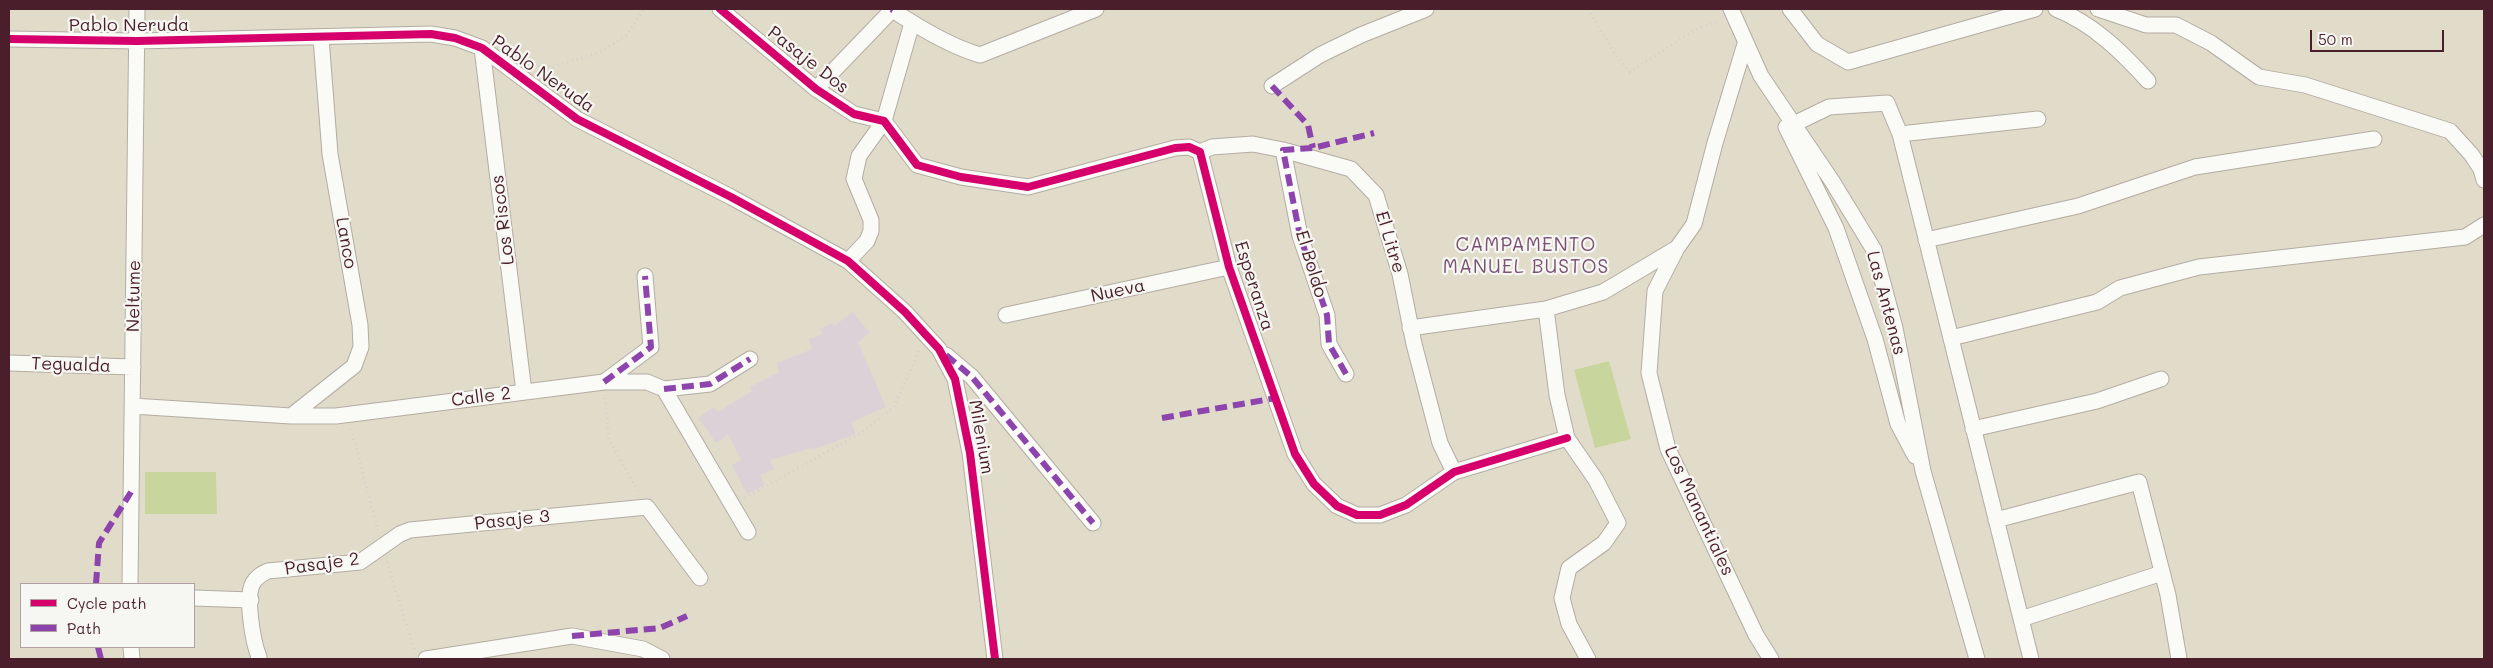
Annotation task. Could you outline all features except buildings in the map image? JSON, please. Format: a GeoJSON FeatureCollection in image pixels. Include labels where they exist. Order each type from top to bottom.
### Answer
{"type":"FeatureCollection","features":[{"type":"Feature","properties":{"kind":"street","name":"Neltume"},"geometry":{"type":"LineString","coordinates":[[130,583],[137,9]]}},
{"type":"Feature","properties":{"kind":"street","name":"Pasaje Dos"},"geometry":{"type":"LineString","coordinates":[[720,9],[816,89],[854,114],[884,121]]}},
{"type":"Feature","properties":{"kind":"street"},"geometry":{"type":"LineString","coordinates":[[816,89],[892,9],[912,23],[964,50],[980,55],[1096,9]]}},
{"type":"Feature","properties":{"kind":"street"},"geometry":{"type":"LineString","coordinates":[[1272,86],[1336,47],[1426,9]]}},
{"type":"Feature","properties":{"kind":"street"},"geometry":{"type":"LineString","coordinates":[[1790,9],[1817,44],[1848,62],[2035,9]]}},
{"type":"Feature","properties":{"kind":"street"},"geometry":{"type":"LineString","coordinates":[[2056,9],[2076,17],[2129,59],[2148,81]]}},
{"type":"Feature","properties":{"kind":"street"},"geometry":{"type":"LineString","coordinates":[[2098,9],[2146,25],[2176,25],[2211,42],[2259,77],[2305,85],[2450,131],[2471,154],[2481,169],[2484,180]]}},
{"type":"Feature","properties":{"kind":"street","name":"Las Antenas"},"geometry":{"type":"LineString","coordinates":[[1733,13],[1761,76],[1836,228],[1874,340],[1898,424],[1923,471]]}},
{"type":"Feature","properties":{"kind":"street"},"geometry":{"type":"LineString","coordinates":[[848,261],[866,242],[871,231],[871,220],[854,179],[859,156],[884,121],[912,23]]}},
{"type":"Feature","properties":{"kind":"street","name":"Pablo Neruda"},"geometry":{"type":"LineString","coordinates":[[9,39],[137,41],[431,34],[455,38],[482,48],[577,119],[731,197],[848,261]]}},
{"type":"Feature","properties":{"kind":"street","name":"Lanco"},"geometry":{"type":"LineString","coordinates":[[291,416],[354,366],[362,347],[360,325],[330,154],[321,38]]}},
{"type":"Feature","properties":{"kind":"street","name":"Los Manantiales"},"geometry":{"type":"LineString","coordinates":[[1746,44],[1715,143],[1694,224],[1677,248],[1655,291],[1650,373],[1668,449],[1756,635],[1772,659]]}},
{"type":"Feature","properties":{"kind":"street","name":"Los Riscos"},"geometry":{"type":"LineString","coordinates":[[482,48],[524,392]]}},
{"type":"Feature","properties":{"kind":"street","name":"Las Antenas"},"geometry":{"type":"LineString","coordinates":[[1761,76],[1832,180],[1874,250],[1895,328],[1923,471],[1976,659]]}},
{"type":"Feature","properties":{"kind":"street"},"geometry":{"type":"LineString","coordinates":[[1794,124],[1829,107],[1887,103],[1900,134],[2031,659]]}},
{"type":"Feature","properties":{"kind":"street"},"geometry":{"type":"LineString","coordinates":[[1900,134],[2038,119]]}},
{"type":"Feature","properties":{"kind":"street"},"geometry":{"type":"LineString","coordinates":[[884,121],[917,165],[961,177],[1028,187],[1174,148],[1189,147],[1200,152]]}},
{"type":"Feature","properties":{"kind":"street"},"geometry":{"type":"LineString","coordinates":[[1926,240],[2078,206],[2195,167],[2374,139]]}},
{"type":"Feature","properties":{"kind":"street","name":"El Litre"},"geometry":{"type":"LineString","coordinates":[[1200,152],[1212,147],[1253,144],[1283,150],[1351,170],[1376,195],[1400,274],[1410,328],[1440,443],[1454,472]]}},
{"type":"Feature","properties":{"kind":"street","name":"El Boldo"},"geometry":{"type":"LineString","coordinates":[[1283,150],[1300,236],[1327,315],[1329,344],[1346,374]]}},
{"type":"Feature","properties":{"kind":"street","name":"Esperanza"},"geometry":{"type":"LineString","coordinates":[[1200,152],[1229,267],[1295,454],[1314,484],[1337,506],[1357,515],[1380,515],[1406,505],[1454,472],[1568,438]]}},
{"type":"Feature","properties":{"kind":"street"},"geometry":{"type":"LineString","coordinates":[[1951,338],[2097,302],[2120,288],[2199,267],[2465,237],[2484,225]]}},
{"type":"Feature","properties":{"kind":"street"},"geometry":{"type":"LineString","coordinates":[[1410,328],[1546,309],[1603,292],[1677,248]]}},
{"type":"Feature","properties":{"kind":"street","name":"Milenium"},"geometry":{"type":"LineString","coordinates":[[848,261],[905,312],[939,349],[955,379],[970,453],[995,659]]}},
{"type":"Feature","properties":{"kind":"street","name":"Nueva"},"geometry":{"type":"LineString","coordinates":[[1006,315],[1229,267]]}},
{"type":"Feature","properties":{"kind":"street"},"geometry":{"type":"LineString","coordinates":[[604,382],[651,347],[645,276]]}},
{"type":"Feature","properties":{"kind":"street"},"geometry":{"type":"LineString","coordinates":[[1546,309],[1557,395],[1568,438],[1596,480],[1618,523],[1604,543],[1569,568],[1562,598],[1569,624],[1588,659]]}},
{"type":"Feature","properties":{"kind":"street"},"geometry":{"type":"LineString","coordinates":[[939,349],[972,377],[1093,523]]}},
{"type":"Feature","properties":{"kind":"street"},"geometry":{"type":"LineString","coordinates":[[748,532],[664,389],[710,384],[750,359]]}},
{"type":"Feature","properties":{"kind":"street","name":"Tegualda"},"geometry":{"type":"LineString","coordinates":[[9,363],[133,367]]}},
{"type":"Feature","properties":{"kind":"street"},"geometry":{"type":"LineString","coordinates":[[1973,429],[2098,401],[2161,379]]}},
{"type":"Feature","properties":{"kind":"street","name":"Calle 2"},"geometry":{"type":"LineString","coordinates":[[132,406],[291,416],[336,416],[604,382],[647,382],[664,389]]}},
{"type":"Feature","properties":{"kind":"street"},"geometry":{"type":"LineString","coordinates":[[1996,520],[2139,482],[2162,574],[2179,659]]}},
{"type":"Feature","properties":{"kind":"street"},"geometry":{"type":"LineString","coordinates":[[647,507],[700,578]]}},
{"type":"Feature","properties":{"kind":"street","name":"Pasaje 3"},"geometry":{"type":"LineString","coordinates":[[382,547],[400,534],[410,530],[647,507]]}},
{"type":"Feature","properties":{"kind":"street","name":"Pasaje 2"},"geometry":{"type":"LineString","coordinates":[[251,600],[252,584],[258,575],[268,571],[360,562],[382,547]]}},
{"type":"Feature","properties":{"kind":"street"},"geometry":{"type":"LineString","coordinates":[[2021,619],[2162,574]]}},
{"type":"Feature","properties":{"kind":"street"},"geometry":{"type":"LineString","coordinates":[[195,598],[251,600],[254,644],[260,658]]}},
{"type":"Feature","properties":{"kind":"street"},"geometry":{"type":"LineString","coordinates":[[426,659],[572,636],[643,649],[662,659]]}},
{"type":"Feature","properties":{"kind":"path"},"geometry":{"type":"LineString","coordinates":[[528,65],[553,67],[600,52],[627,35],[644,9]]}},
{"type":"Feature","properties":{"kind":"path"},"geometry":{"type":"LineString","coordinates":[[1588,9],[1615,54],[1630,72],[1698,28],[1733,13]]}},
{"type":"Feature","properties":{"kind":"path"},"geometry":{"type":"LineString","coordinates":[[731,506],[860,434],[894,407],[926,335]]}},
{"type":"Feature","properties":{"kind":"path"},"geometry":{"type":"LineString","coordinates":[[604,382],[609,440],[647,507]]}},
{"type":"Feature","properties":{"kind":"green space"},"geometry":{"type":"Polygon","coordinates":[[[1609,361],[1631,439],[1595,448],[1574,370],[1609,361]]]}},
{"type":"Feature","properties":{"kind":"green space"},"geometry":{"type":"Polygon","coordinates":[[[145,472],[216,472],[217,514],[145,514],[145,472]]]}},
{"type":"Feature","properties":{"kind":"marked path"},"geometry":{"type":"LineString","coordinates":[[1272,86],[1308,125],[1313,148]]}},
{"type":"Feature","properties":{"kind":"marked path"},"geometry":{"type":"LineString","coordinates":[[1346,374],[1329,344],[1327,315],[1300,236],[1283,150],[1313,148],[1374,133]]}},
{"type":"Feature","properties":{"kind":"marked path"},"geometry":{"type":"LineString","coordinates":[[604,382],[651,347],[645,276]]}},
{"type":"Feature","properties":{"kind":"marked path"},"geometry":{"type":"LineString","coordinates":[[946,355],[972,377],[1093,523]]}},
{"type":"Feature","properties":{"kind":"marked path"},"geometry":{"type":"LineString","coordinates":[[664,389],[710,384],[750,359]]}},
{"type":"Feature","properties":{"kind":"marked path"},"geometry":{"type":"LineString","coordinates":[[1162,418],[1276,398]]}},
{"type":"Feature","properties":{"kind":"marked path"},"geometry":{"type":"LineString","coordinates":[[96,583],[99,543],[131,492]]}},
{"type":"Feature","properties":{"kind":"marked path"},"geometry":{"type":"LineString","coordinates":[[572,636],[660,628],[687,616]]}},
{"type":"Feature","properties":{"kind":"marked path"},"geometry":{"type":"LineString","coordinates":[[98,648],[101,659]]}},
{"type":"Feature","properties":{"kind":"cycle path"},"geometry":{"type":"LineString","coordinates":[[720,9],[816,89],[854,114],[884,121],[917,165],[961,177],[1028,187],[1175,148],[1189,147],[1200,152],[1229,267],[1295,454],[1314,484],[1337,506],[1357,515],[1380,515],[1406,505],[1454,472],[1567,438]]}},
{"type":"Feature","properties":{"kind":"cycle path"},"geometry":{"type":"LineString","coordinates":[[9,39],[137,41],[431,34],[455,38],[482,48],[577,119],[731,197],[848,261],[905,312],[939,349],[955,379],[970,453],[995,659]]}},
{"type":"Feature","properties":{"kind":"district","name":"CAMPAMENTO MANUEL BUSTOS"},"geometry":{"type":"Point","coordinates":[1526,256]}}]}
